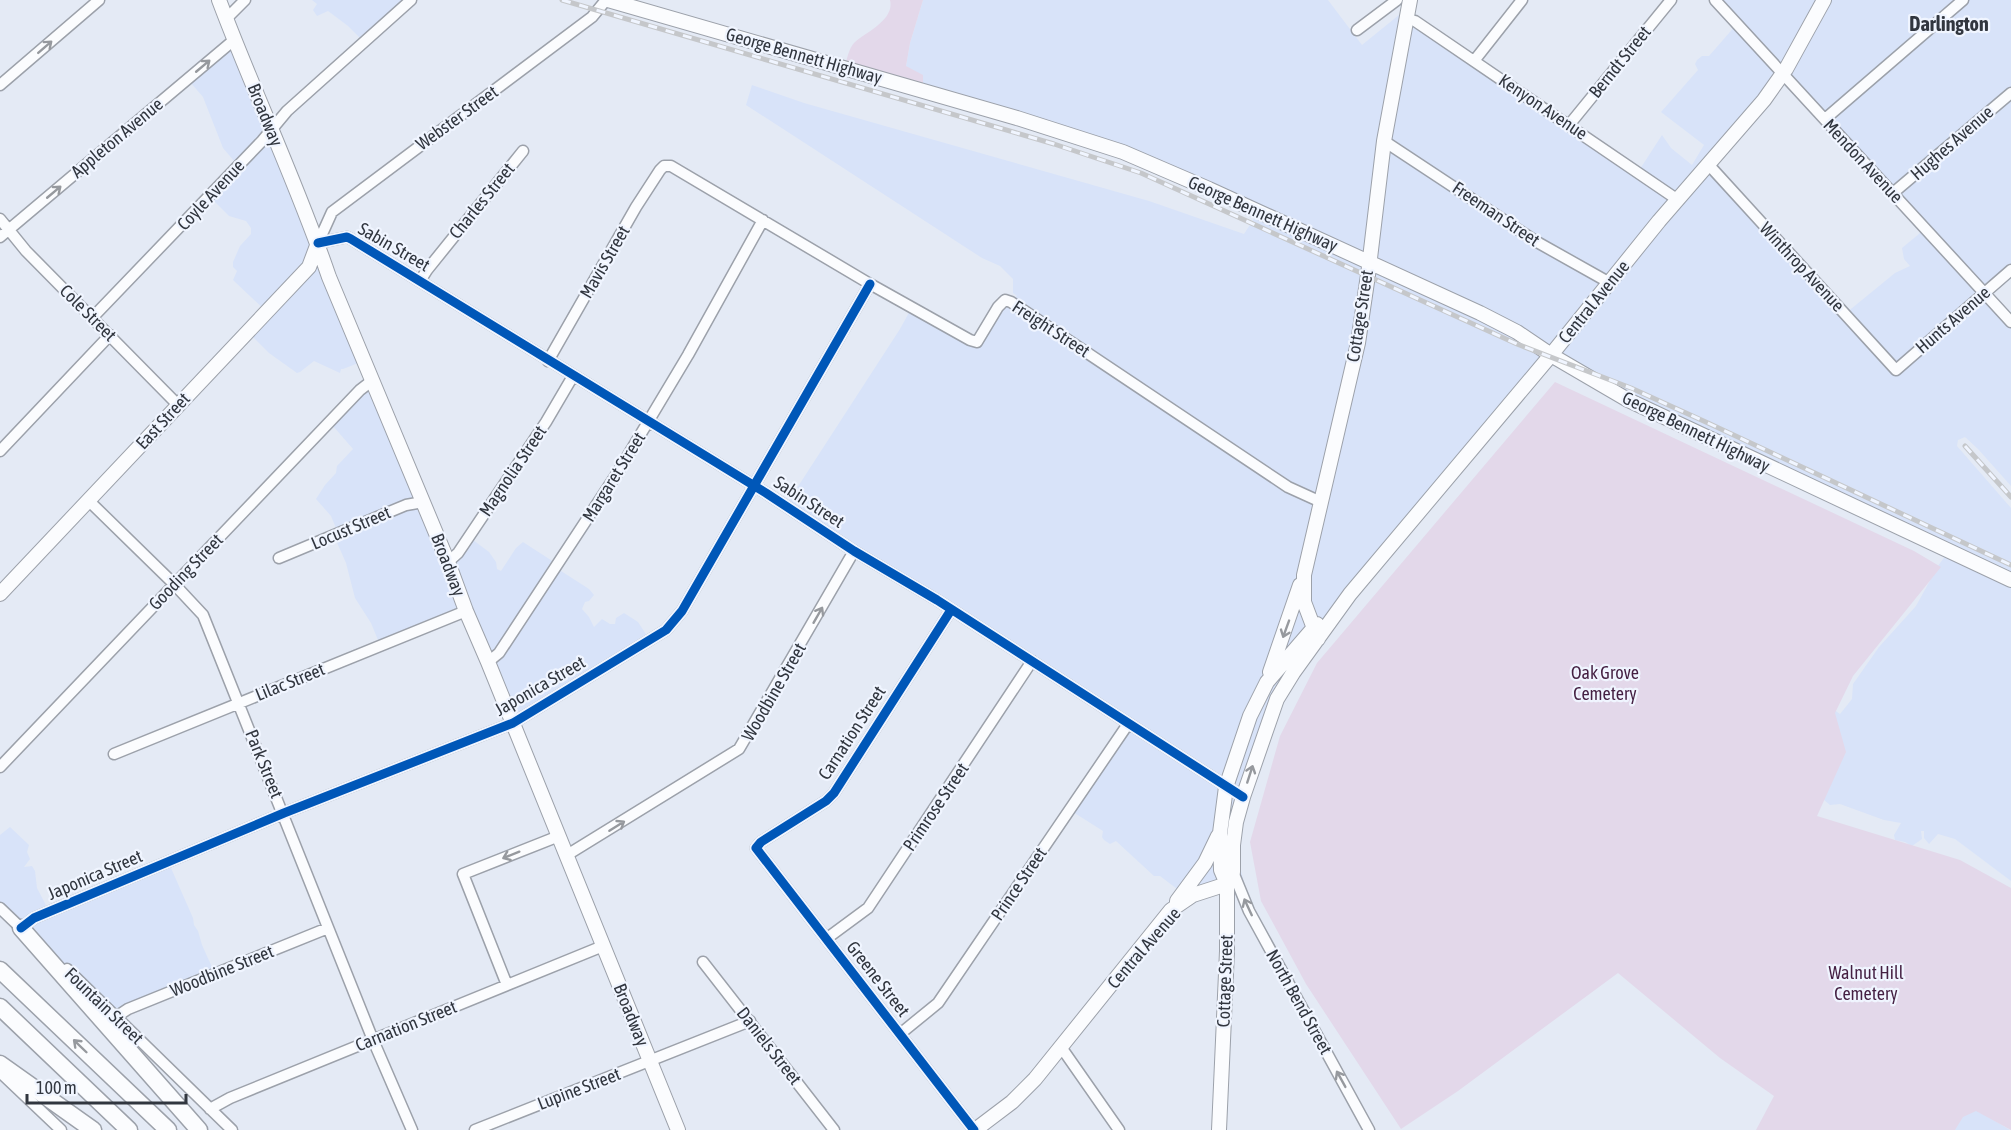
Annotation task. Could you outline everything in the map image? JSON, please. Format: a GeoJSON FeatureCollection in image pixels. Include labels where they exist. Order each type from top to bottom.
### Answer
{"type":"FeatureCollection","features":[{"type":"Feature","properties":{"kind":"highway"},"geometry":{"type":"LineString","coordinates":[[21,928],[199,1130]]}},
{"type":"Feature","properties":{"kind":"highway"},"geometry":{"type":"LineString","coordinates":[[0,970],[168,1130]]}},
{"type":"Feature","properties":{"kind":"highway"},"geometry":{"type":"LineString","coordinates":[[0,1007],[129,1130]]}},
{"type":"Feature","properties":{"kind":"highway"},"geometry":{"type":"LineString","coordinates":[[0,1064],[93,1130]]}},
{"type":"Feature","properties":{"kind":"main road","name":"Broadway"},"geometry":{"type":"LineString","coordinates":[[219,0],[318,243],[329,277],[448,562],[678,1130]]}},
{"type":"Feature","properties":{"kind":"main road","name":"George Bennett Highway"},"geometry":{"type":"LineString","coordinates":[[607,0],[1082,137],[1123,152],[1370,262],[1509,328],[1606,388],[1669,420],[2011,580]]}},
{"type":"Feature","properties":{"kind":"main road","name":"Cottage Street"},"geometry":{"type":"LineString","coordinates":[[1315,633],[1304,602],[1304,575],[1358,343],[1384,141],[1410,0]]}},
{"type":"Feature","properties":{"kind":"main road","name":"Central Avenue"},"geometry":{"type":"LineString","coordinates":[[1220,833],[1226,788],[1250,716],[1267,682],[1350,594],[1708,164],[1764,100],[1782,75],[1824,0]]}},
{"type":"Feature","properties":{"kind":"main road","name":"East Street"},"geometry":{"type":"LineString","coordinates":[[0,594],[309,267],[318,243]]}},
{"type":"Feature","properties":{"kind":"main road"},"geometry":{"type":"LineString","coordinates":[[1267,682],[1304,575]]}},
{"type":"Feature","properties":{"kind":"main road","name":"Central Avenue"},"geometry":{"type":"LineString","coordinates":[[975,1130],[1024,1091],[1171,910],[1193,895],[1230,878],[1236,822],[1277,699],[1315,633]]}},
{"type":"Feature","properties":{"kind":"main road","name":"Cottage Street"},"geometry":{"type":"LineString","coordinates":[[1219,1130],[1230,878],[1221,870],[1220,833]]}},
{"type":"Feature","properties":{"kind":"main road"},"geometry":{"type":"LineString","coordinates":[[1171,910],[1205,863],[1220,833]]}},
{"type":"Feature","properties":{"kind":"street"},"geometry":{"type":"LineString","coordinates":[[0,85],[99,0]]}},
{"type":"Feature","properties":{"kind":"street"},"geometry":{"type":"LineString","coordinates":[[226,19],[245,0]]}},
{"type":"Feature","properties":{"kind":"street","name":"Coyle Avenue"},"geometry":{"type":"LineString","coordinates":[[93,317],[271,131],[287,111],[411,0]]}},
{"type":"Feature","properties":{"kind":"street","name":"Webster Street"},"geometry":{"type":"LineString","coordinates":[[318,243],[332,212],[592,17],[607,0]]}},
{"type":"Feature","properties":{"kind":"street"},"geometry":{"type":"LineString","coordinates":[[1357,30],[1397,0]]}},
{"type":"Feature","properties":{"kind":"street"},"geometry":{"type":"LineString","coordinates":[[1474,61],[1522,0]]}},
{"type":"Feature","properties":{"kind":"street","name":"Berndt Street"},"geometry":{"type":"LineString","coordinates":[[1569,125],[1671,0]]}},
{"type":"Feature","properties":{"kind":"street","name":"Mendon Avenue"},"geometry":{"type":"LineString","coordinates":[[1715,0],[2011,322]]}},
{"type":"Feature","properties":{"kind":"street"},"geometry":{"type":"LineString","coordinates":[[1825,119],[1963,0]]}},
{"type":"Feature","properties":{"kind":"street","name":"Kenyon Avenue"},"geometry":{"type":"LineString","coordinates":[[1407,19],[1415,21],[1678,200]]}},
{"type":"Feature","properties":{"kind":"street","name":"Appleton Avenue"},"geometry":{"type":"LineString","coordinates":[[0,237],[234,40]]}},
{"type":"Feature","properties":{"kind":"street","name":"Hughes Avenue"},"geometry":{"type":"LineString","coordinates":[[1893,193],[2011,93]]}},
{"type":"Feature","properties":{"kind":"street","name":"Freeman Street"},"geometry":{"type":"LineString","coordinates":[[1384,141],[1537,242],[1610,283]]}},
{"type":"Feature","properties":{"kind":"street","name":"Charles Street"},"geometry":{"type":"LineString","coordinates":[[420,281],[523,151]]}},
{"type":"Feature","properties":{"kind":"street","name":"Winthrop Avenue"},"geometry":{"type":"LineString","coordinates":[[1708,164],[1896,370]]}},
{"type":"Feature","properties":{"kind":"street","name":"Freight Street"},"geometry":{"type":"LineString","coordinates":[[664,166],[671,166],[870,284],[970,340],[977,342],[998,307],[1005,300],[1011,302],[1288,487],[1321,502]]}},
{"type":"Feature","properties":{"kind":"street","name":"Mavis Street"},"geometry":{"type":"LineString","coordinates":[[548,361],[636,207],[664,166]]}},
{"type":"Feature","properties":{"kind":"street","name":"Cole Street"},"geometry":{"type":"LineString","coordinates":[[0,219],[26,251],[178,405]]}},
{"type":"Feature","properties":{"kind":"street","name":"Margaret Street"},"geometry":{"type":"LineString","coordinates":[[488,662],[498,654],[649,420],[763,220]]}},
{"type":"Feature","properties":{"kind":"street","name":"Sabin Street"},"geometry":{"type":"LineString","coordinates":[[318,243],[347,237],[548,361],[649,420],[1243,797]]}},
{"type":"Feature","properties":{"kind":"street","name":"Hunts Avenue"},"geometry":{"type":"LineString","coordinates":[[1896,370],[2011,270]]}},
{"type":"Feature","properties":{"kind":"street","name":"Japonica Street"},"geometry":{"type":"LineString","coordinates":[[21,928],[40,915],[284,813],[513,723],[666,630],[682,611],[870,284]]}},
{"type":"Feature","properties":{"kind":"street"},"geometry":{"type":"LineString","coordinates":[[0,451],[110,335]]}},
{"type":"Feature","properties":{"kind":"street","name":"Magnolia Street"},"geometry":{"type":"LineString","coordinates":[[448,562],[465,544],[546,422],[573,376]]}},
{"type":"Feature","properties":{"kind":"street","name":"Gooding Street"},"geometry":{"type":"LineString","coordinates":[[0,767],[360,390],[373,380]]}},
{"type":"Feature","properties":{"kind":"street","name":"Park Street"},"geometry":{"type":"LineString","coordinates":[[88,500],[203,615],[373,1040],[412,1130]]}},
{"type":"Feature","properties":{"kind":"street","name":"Locust Street"},"geometry":{"type":"LineString","coordinates":[[279,558],[406,505],[423,502]]}},
{"type":"Feature","properties":{"kind":"street","name":"Woodbine Street"},"geometry":{"type":"LineString","coordinates":[[567,855],[739,749],[854,551]]}},
{"type":"Feature","properties":{"kind":"street","name":"Carnation Street"},"geometry":{"type":"LineString","coordinates":[[756,848],[761,842],[834,794],[951,610]]}},
{"type":"Feature","properties":{"kind":"street","name":"Lilac Street"},"geometry":{"type":"LineString","coordinates":[[114,754],[466,611]]}},
{"type":"Feature","properties":{"kind":"street","name":"Primrose Street"},"geometry":{"type":"LineString","coordinates":[[826,939],[868,908],[1032,662]]}},
{"type":"Feature","properties":{"kind":"street","name":"Prince Street"},"geometry":{"type":"LineString","coordinates":[[900,1035],[938,1003],[1128,724]]}},
{"type":"Feature","properties":{"kind":"street"},"geometry":{"type":"LineString","coordinates":[[507,985],[463,874],[559,836]]}},
{"type":"Feature","properties":{"kind":"street","name":"Greene Street"},"geometry":{"type":"LineString","coordinates":[[756,848],[975,1130]]}},
{"type":"Feature","properties":{"kind":"street","name":"North Bend Street"},"geometry":{"type":"LineString","coordinates":[[1230,878],[1369,1130]]}},
{"type":"Feature","properties":{"kind":"street","name":"Fountain Street"},"geometry":{"type":"LineString","coordinates":[[0,908],[232,1130]]}},
{"type":"Feature","properties":{"kind":"street","name":"Woodbine Street"},"geometry":{"type":"LineString","coordinates":[[116,1017],[128,1009],[328,928]]}},
{"type":"Feature","properties":{"kind":"street","name":"Carnation Street"},"geometry":{"type":"LineString","coordinates":[[210,1110],[221,1102],[603,946]]}},
{"type":"Feature","properties":{"kind":"street","name":"Daniels Street"},"geometry":{"type":"LineString","coordinates":[[704,962],[834,1130]]}},
{"type":"Feature","properties":{"kind":"street","name":"Lupine Street"},"geometry":{"type":"LineString","coordinates":[[475,1130],[750,1021]]}},
{"type":"Feature","properties":{"kind":"street"},"geometry":{"type":"LineString","coordinates":[[1061,1047],[1119,1130]]}},
{"type":"Feature","properties":{"kind":"street"},"geometry":{"type":"LineString","coordinates":[[0,1071],[61,1130]]}},
{"type":"Feature","properties":{"kind":"shaded area"},"geometry":{"type":"Polygon","coordinates":[[[312,0],[414,0],[365,43],[328,11],[317,16],[313,10],[317,4],[312,0]]]}},
{"type":"Feature","properties":{"kind":"shaded area"},"geometry":{"type":"Polygon","coordinates":[[[923,0],[1328,0],[1362,45],[1410,6],[1410,18],[1640,169],[1662,135],[1671,148],[1692,165],[1704,145],[1661,112],[1698,70],[1695,64],[1697,60],[1702,56],[1709,56],[1736,25],[1715,0],[2011,0],[2011,273],[1987,294],[2011,321],[2011,486],[1965,437],[1958,440],[1957,446],[2011,508],[2011,881],[1955,839],[1938,834],[1929,844],[1924,838],[1924,831],[1921,831],[1922,839],[1912,846],[1895,840],[1894,835],[1901,823],[1884,820],[1840,804],[1830,805],[1823,799],[1833,709],[1840,714],[1852,699],[1853,684],[1879,647],[1916,606],[1948,552],[1555,359],[1364,582],[1280,698],[1243,815],[1237,854],[1248,900],[1230,889],[1185,895],[1160,876],[1154,876],[1116,841],[1110,844],[1104,840],[1103,831],[1073,812],[1131,726],[786,505],[911,309],[976,342],[1004,300],[1017,296],[1013,293],[1013,279],[1000,266],[982,258],[746,105],[752,85],[804,103],[1149,201],[1244,234],[1257,214],[1203,185],[923,92],[906,66],[910,43],[923,0]],[[1786,76],[1713,166],[1846,313],[1895,273],[1910,266],[1904,259],[1902,248],[1925,229],[1786,76]]]}},
{"type":"Feature","properties":{"kind":"shaded area"},"geometry":{"type":"Polygon","coordinates":[[[233,44],[366,360],[341,369],[340,373],[314,361],[297,373],[269,353],[252,336],[268,313],[233,280],[237,271],[233,267],[233,262],[240,246],[251,234],[251,228],[246,221],[229,216],[213,200],[240,168],[223,148],[203,97],[190,82],[233,44]]]}},
{"type":"Feature","properties":{"kind":"shaded area"},"geometry":{"type":"Polygon","coordinates":[[[375,381],[447,560],[470,540],[473,540],[489,552],[496,562],[497,569],[501,571],[516,548],[523,542],[560,566],[561,571],[589,589],[594,595],[585,602],[582,609],[594,627],[602,619],[615,624],[616,618],[624,613],[638,622],[651,642],[517,725],[469,613],[380,645],[371,623],[355,598],[346,563],[335,538],[338,533],[331,516],[316,499],[336,473],[337,466],[353,449],[333,426],[375,381]]]}},
{"type":"Feature","properties":{"kind":"shaded area"},"geometry":{"type":"Polygon","coordinates":[[[10,827],[29,845],[27,852],[30,859],[24,867],[32,866],[35,871],[37,888],[50,913],[169,866],[171,868],[216,976],[123,1018],[210,1109],[0,904],[0,835],[10,827]]]}},
{"type":"Feature","properties":{"kind":"shaded area"},"geometry":{"type":"Polygon","coordinates":[[[1970,1106],[2010,1130],[1953,1130],[1970,1106]]]}},
{"type":"Feature","properties":{"kind":"green space"},"geometry":{"type":"Polygon","coordinates":[[[890,0],[923,0],[910,43],[906,66],[923,75],[923,92],[845,66],[854,43],[878,25],[888,14],[890,0]]]}},
{"type":"Feature","properties":{"kind":"green space","name":"Oak Grove Cemetery"},"geometry":{"type":"Polygon","coordinates":[[[1555,382],[1914,551],[1941,567],[1853,676],[1835,713],[1846,752],[1817,816],[1960,860],[2011,888],[2011,1130],[1976,1111],[1963,1117],[1955,1130],[1756,1130],[1774,1096],[1720,1058],[1618,973],[1458,1091],[1401,1129],[1306,984],[1261,901],[1250,842],[1280,736],[1317,663],[1555,382]]]}},
{"type":"Feature","properties":{"kind":"railway"},"geometry":{"type":"LineString","coordinates":[[562,0],[1054,144],[1141,173],[1517,344],[1631,388],[2011,565]]}},
{"type":"Feature","properties":{"kind":"railway"},"geometry":{"type":"LineString","coordinates":[[1965,446],[2011,497]]}},
{"type":"Feature","properties":{"kind":"cycle path"},"geometry":{"type":"LineString","coordinates":[[318,243],[347,237],[351,239],[766,493],[1243,797]]}},
{"type":"Feature","properties":{"kind":"cycle path"},"geometry":{"type":"LineString","coordinates":[[21,928],[34,918],[284,813],[513,723],[666,630],[682,611],[870,284]]}},
{"type":"Feature","properties":{"kind":"cycle path"},"geometry":{"type":"LineString","coordinates":[[951,610],[834,793],[826,801],[761,842],[756,848],[974,1130]]}},
{"type":"Feature","properties":{"kind":"district","name":"Darlington"},"geometry":{"type":"Point","coordinates":[1949,24]}},
{"type":"Feature","properties":{"kind":"park label","name":"Walnut Hill Cemetery"},"geometry":{"type":"Point","coordinates":[1866,983]}}]}
